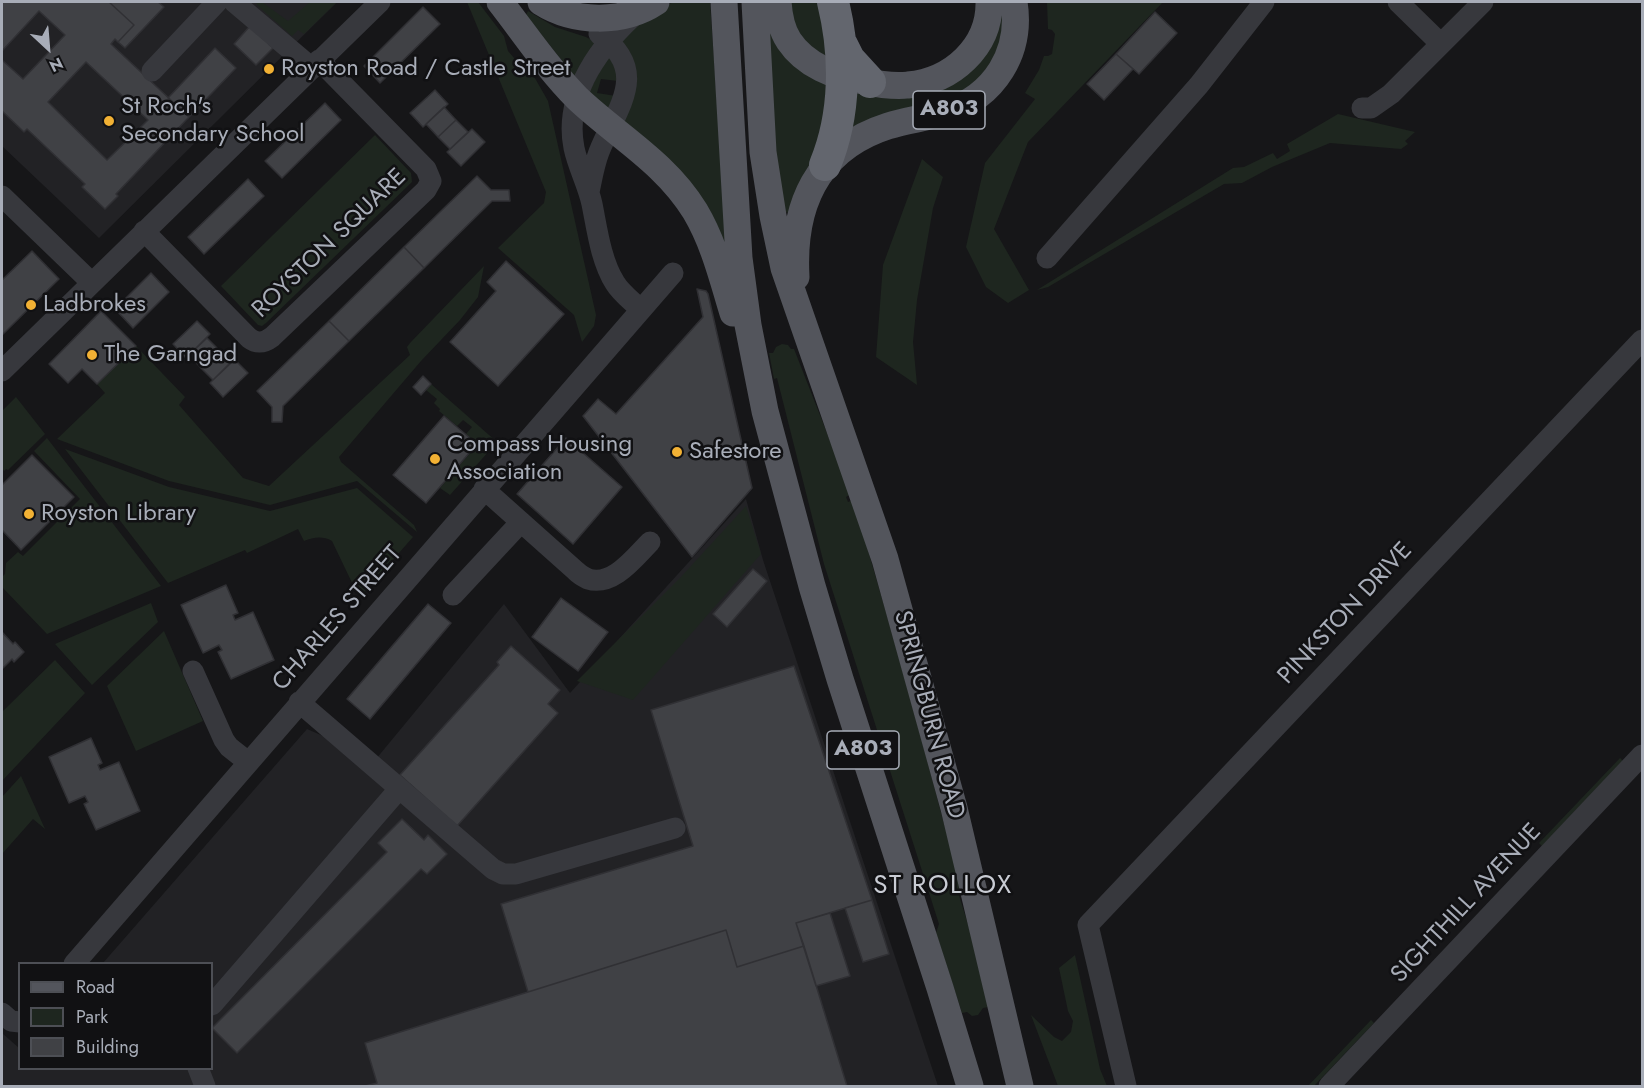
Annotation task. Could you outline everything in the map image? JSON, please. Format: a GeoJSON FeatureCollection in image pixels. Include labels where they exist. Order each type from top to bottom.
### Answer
{"type":"FeatureCollection","features":[{"type":"Feature","properties":{"kind":"highway"},"geometry":{"type":"LineString","coordinates":[[825,165],[856,80],[842,45],[833,2]]}},
{"type":"Feature","properties":{"kind":"main road"},"geometry":{"type":"LineString","coordinates":[[500,2],[553,71],[578,99],[660,166],[679,189],[707,232],[717,257],[765,411]]}},
{"type":"Feature","properties":{"kind":"main road","name":"A803"},"geometry":{"type":"LineString","coordinates":[[724,2],[740,258],[748,325],[765,411],[827,638],[970,1086]]}},
{"type":"Feature","properties":{"kind":"main road","name":"A803"},"geometry":{"type":"LineString","coordinates":[[755,2],[763,152],[768,192],[784,268],[812,351]]}},
{"type":"Feature","properties":{"kind":"main road"},"geometry":{"type":"LineString","coordinates":[[778,2],[783,30],[797,51],[817,66],[856,80],[906,86],[931,81],[951,71],[974,49],[987,22],[989,2]]}},
{"type":"Feature","properties":{"kind":"main road","name":"A803"},"geometry":{"type":"LineString","coordinates":[[812,351],[801,318],[796,255],[798,227],[806,199],[825,165],[840,150],[871,132],[946,112],[978,96],[990,85],[1006,60],[1013,43],[1017,24],[1014,2]]}},
{"type":"Feature","properties":{"kind":"main road"},"geometry":{"type":"LineString","coordinates":[[545,4],[576,15],[602,18],[627,15],[648,6]]}},
{"type":"Feature","properties":{"kind":"main road","name":"SPRINGBURN ROAD"},"geometry":{"type":"LineString","coordinates":[[812,351],[888,570],[954,807],[1020,1086]]}},
{"type":"Feature","properties":{"kind":"street"},"geometry":{"type":"LineString","coordinates":[[152,71],[217,2]]}},
{"type":"Feature","properties":{"kind":"street"},"geometry":{"type":"LineString","coordinates":[[234,2],[316,64]]}},
{"type":"Feature","properties":{"kind":"street"},"geometry":{"type":"LineString","coordinates":[[2,371],[380,2]]}},
{"type":"Feature","properties":{"kind":"street"},"geometry":{"type":"LineString","coordinates":[[1047,258],[1198,85],[1264,2]]}},
{"type":"Feature","properties":{"kind":"street"},"geometry":{"type":"LineString","coordinates":[[1398,2],[1441,44]]}},
{"type":"Feature","properties":{"kind":"street"},"geometry":{"type":"LineString","coordinates":[[1362,108],[1371,108],[1385,99],[1483,2]]}},
{"type":"Feature","properties":{"kind":"street"},"geometry":{"type":"LineString","coordinates":[[545,4],[596,31],[608,40],[621,56],[624,64],[627,83],[623,102],[596,162],[589,193]]}},
{"type":"Feature","properties":{"kind":"street"},"geometry":{"type":"LineString","coordinates":[[640,309],[622,291],[609,271],[589,193],[573,146],[573,122],[578,99],[592,64],[608,40],[648,6]]}},
{"type":"Feature","properties":{"kind":"street","name":"ROYSTON SQUARE"},"geometry":{"type":"LineString","coordinates":[[144,231],[249,338],[255,342],[262,342],[272,337],[426,190],[431,181],[426,170],[316,64]]}},
{"type":"Feature","properties":{"kind":"street"},"geometry":{"type":"LineString","coordinates":[[2,196],[91,282]]}},
{"type":"Feature","properties":{"kind":"street","name":"CHARLES STREET"},"geometry":{"type":"LineString","coordinates":[[75,962],[673,273]]}},
{"type":"Feature","properties":{"kind":"street","name":"PINKSTON DRIVE"},"geometry":{"type":"LineString","coordinates":[[1126,1086],[1088,925],[1642,340]]}},
{"type":"Feature","properties":{"kind":"street"},"geometry":{"type":"LineString","coordinates":[[484,489],[576,571],[588,579],[603,580],[619,572],[650,542]]}},
{"type":"Feature","properties":{"kind":"street"},"geometry":{"type":"LineString","coordinates":[[453,595],[521,522]]}},
{"type":"Feature","properties":{"kind":"street"},"geometry":{"type":"LineString","coordinates":[[193,671],[224,740],[248,762]]}},
{"type":"Feature","properties":{"kind":"street"},"geometry":{"type":"LineString","coordinates":[[299,702],[493,869],[508,875],[675,828]]}},
{"type":"Feature","properties":{"kind":"street","name":"SIGHTHILL AVENUE"},"geometry":{"type":"LineString","coordinates":[[1329,1086],[1642,756]]}},
{"type":"Feature","properties":{"kind":"street"},"geometry":{"type":"LineString","coordinates":[[213,1004],[399,789]]}},
{"type":"Feature","properties":{"kind":"street"},"geometry":{"type":"LineString","coordinates":[[2,1013],[11,1021],[18,1022]]}},
{"type":"Feature","properties":{"kind":"street"},"geometry":{"type":"LineString","coordinates":[[199,1070],[205,1086]]}},
{"type":"Feature","properties":{"kind":"shaded area","name":"St Roch's Secondary School"},"geometry":{"type":"Polygon","coordinates":[[[2,2],[337,2],[99,238],[2,146],[2,2]]]}},
{"type":"Feature","properties":{"kind":"shaded area"},"geometry":{"type":"Polygon","coordinates":[[[746,499],[763,560],[938,1086],[2,1086],[2,1033],[18,1047],[18,1070],[213,1070],[213,962],[104,962],[307,729],[376,759],[504,604],[570,693],[746,499]]]}},
{"type":"Feature","properties":{"kind":"green space"},"geometry":{"type":"Polygon","coordinates":[[[256,2],[262,2],[288,21],[310,2],[337,2],[304,34],[298,30],[292,36],[256,2]]]}},
{"type":"Feature","properties":{"kind":"green space"},"geometry":{"type":"Polygon","coordinates":[[[467,2],[478,2],[504,36],[508,51],[526,72],[532,73],[548,101],[596,315],[594,326],[582,342],[574,315],[498,248],[544,203],[546,192],[467,2]]]}},
{"type":"Feature","properties":{"kind":"green space"},"geometry":{"type":"Polygon","coordinates":[[[673,2],[710,2],[727,245],[624,123],[620,43],[643,20],[673,2]]]}},
{"type":"Feature","properties":{"kind":"green space"},"geometry":{"type":"Polygon","coordinates":[[[790,2],[829,2],[832,14],[825,56],[810,45],[796,28],[790,2]]]}},
{"type":"Feature","properties":{"kind":"green space"},"geometry":{"type":"Polygon","coordinates":[[[1001,2],[1006,41],[970,91],[846,129],[851,87],[917,94],[1001,2]]]}},
{"type":"Feature","properties":{"kind":"green space"},"geometry":{"type":"Polygon","coordinates":[[[1047,2],[1163,2],[1028,142],[994,229],[1029,290],[1008,303],[986,287],[966,247],[985,163],[1035,99],[1025,93],[1039,70],[1044,56],[1052,54],[1055,34],[1048,29],[1047,2]]]}},
{"type":"Feature","properties":{"kind":"green space"},"geometry":{"type":"Polygon","coordinates":[[[528,11],[555,27],[597,43],[581,72],[574,76],[526,15],[528,11]]]}},
{"type":"Feature","properties":{"kind":"green space"},"geometry":{"type":"Polygon","coordinates":[[[769,27],[835,95],[793,213],[784,212],[774,146],[769,27]]]}},
{"type":"Feature","properties":{"kind":"green space"},"geometry":{"type":"Polygon","coordinates":[[[608,55],[615,67],[618,81],[601,79],[597,93],[616,96],[611,110],[590,94],[608,55]]]}},
{"type":"Feature","properties":{"kind":"green space"},"geometry":{"type":"Polygon","coordinates":[[[1338,114],[1415,132],[1405,141],[1408,144],[1401,149],[1330,143],[1272,167],[1242,183],[1224,184],[1048,287],[1037,290],[1233,168],[1244,167],[1273,153],[1277,159],[1290,151],[1287,144],[1338,114]]]}},
{"type":"Feature","properties":{"kind":"green space"},"geometry":{"type":"Polygon","coordinates":[[[375,135],[411,173],[412,182],[266,323],[262,326],[258,325],[221,286],[375,135]]]}},
{"type":"Feature","properties":{"kind":"green space"},"geometry":{"type":"Polygon","coordinates":[[[922,159],[943,177],[933,208],[917,300],[913,342],[917,385],[876,357],[883,265],[922,159]]]}},
{"type":"Feature","properties":{"kind":"green space"},"geometry":{"type":"Polygon","coordinates":[[[484,266],[478,297],[339,457],[341,462],[414,525],[417,532],[357,481],[270,505],[169,481],[57,439],[105,393],[97,384],[136,346],[185,397],[179,405],[243,478],[269,486],[410,355],[407,347],[410,343],[484,266]]]}},
{"type":"Feature","properties":{"kind":"green space"},"geometry":{"type":"Polygon","coordinates":[[[782,344],[794,349],[851,494],[846,497],[848,502],[853,500],[909,694],[961,888],[958,892],[988,1007],[983,1008],[978,1015],[962,1013],[936,933],[939,924],[824,564],[769,353],[773,353],[776,347],[782,344]]]}},
{"type":"Feature","properties":{"kind":"green space"},"geometry":{"type":"Polygon","coordinates":[[[431,384],[497,442],[450,495],[440,488],[478,444],[466,434],[472,427],[463,420],[457,426],[439,411],[440,409],[434,403],[437,399],[426,390],[431,384]]]}},
{"type":"Feature","properties":{"kind":"green space"},"geometry":{"type":"Polygon","coordinates":[[[16,397],[45,434],[8,470],[4,471],[2,468],[2,411],[16,397]]]}},
{"type":"Feature","properties":{"kind":"green space"},"geometry":{"type":"Polygon","coordinates":[[[47,438],[161,586],[47,634],[2,587],[2,577],[5,574],[6,563],[18,552],[23,556],[80,499],[34,451],[47,438]]]}},
{"type":"Feature","properties":{"kind":"green space"},"geometry":{"type":"Polygon","coordinates":[[[65,449],[169,487],[270,511],[357,488],[413,537],[362,595],[355,589],[332,541],[318,538],[304,541],[298,529],[247,553],[245,550],[168,583],[65,449]]]}},
{"type":"Feature","properties":{"kind":"green space"},"geometry":{"type":"Polygon","coordinates":[[[746,506],[761,554],[633,700],[577,681],[680,578],[746,506]]]}},
{"type":"Feature","properties":{"kind":"green space"},"geometry":{"type":"Polygon","coordinates":[[[151,603],[158,622],[92,685],[55,644],[151,603]]]}},
{"type":"Feature","properties":{"kind":"green space"},"geometry":{"type":"Polygon","coordinates":[[[164,631],[203,721],[136,751],[107,686],[164,631]]]}},
{"type":"Feature","properties":{"kind":"green space"},"geometry":{"type":"Polygon","coordinates":[[[55,660],[85,693],[2,781],[2,712],[55,660]]]}},
{"type":"Feature","properties":{"kind":"green space"},"geometry":{"type":"Polygon","coordinates":[[[1620,758],[1623,761],[1542,846],[1539,843],[1620,758]]]}},
{"type":"Feature","properties":{"kind":"green space"},"geometry":{"type":"Polygon","coordinates":[[[21,776],[45,829],[33,819],[2,854],[2,797],[21,776]]]}},
{"type":"Feature","properties":{"kind":"green space"},"geometry":{"type":"Polygon","coordinates":[[[1075,955],[1100,1069],[1107,1086],[1058,1086],[1031,1015],[1054,1037],[1062,1041],[1071,1032],[1073,1021],[1068,1011],[1059,968],[1075,955]]]}},
{"type":"Feature","properties":{"kind":"green space"},"geometry":{"type":"Polygon","coordinates":[[[1371,1020],[1374,1023],[1314,1086],[1308,1086],[1371,1020]]]}},
{"type":"Feature","properties":{"kind":"building"},"geometry":{"type":"Polygon","coordinates":[[[2,2],[109,2],[134,25],[118,42],[115,39],[111,44],[189,117],[116,194],[118,196],[105,209],[82,187],[85,184],[27,129],[24,132],[2,111],[2,60],[23,79],[65,35],[39,11],[2,51],[2,2]],[[86,62],[48,102],[107,160],[148,120],[86,62]]]}},
{"type":"Feature","properties":{"kind":"building"},"geometry":{"type":"Polygon","coordinates":[[[109,2],[158,2],[164,7],[125,48],[118,42],[134,25],[109,2]]]}},
{"type":"Feature","properties":{"kind":"building"},"geometry":{"type":"Polygon","coordinates":[[[423,7],[440,24],[380,83],[364,66],[423,7]]]}},
{"type":"Feature","properties":{"kind":"building"},"geometry":{"type":"Polygon","coordinates":[[[1155,12],[1177,33],[1139,74],[1116,54],[1155,12]]]}},
{"type":"Feature","properties":{"kind":"building"},"geometry":{"type":"Polygon","coordinates":[[[250,26],[273,48],[256,65],[234,44],[250,26]]]}},
{"type":"Feature","properties":{"kind":"building"},"geometry":{"type":"Polygon","coordinates":[[[215,48],[236,68],[189,117],[168,98],[215,48]]]}},
{"type":"Feature","properties":{"kind":"building"},"geometry":{"type":"Polygon","coordinates":[[[1116,54],[1133,69],[1104,100],[1087,84],[1116,54]]]}},
{"type":"Feature","properties":{"kind":"building"},"geometry":{"type":"Polygon","coordinates":[[[435,90],[448,104],[423,127],[410,113],[435,90]]]}},
{"type":"Feature","properties":{"kind":"building"},"geometry":{"type":"Polygon","coordinates":[[[325,103],[341,120],[282,178],[265,161],[325,103]]]}},
{"type":"Feature","properties":{"kind":"building"},"geometry":{"type":"Polygon","coordinates":[[[444,107],[456,120],[438,137],[426,124],[444,107]]]}},
{"type":"Feature","properties":{"kind":"building"},"geometry":{"type":"Polygon","coordinates":[[[456,120],[468,132],[450,149],[438,137],[456,120]]]}},
{"type":"Feature","properties":{"kind":"building"},"geometry":{"type":"Polygon","coordinates":[[[472,129],[485,142],[461,166],[447,152],[472,129]]]}},
{"type":"Feature","properties":{"kind":"building"},"geometry":{"type":"Polygon","coordinates":[[[477,176],[491,190],[509,190],[510,201],[492,201],[424,268],[404,247],[477,176]]]}},
{"type":"Feature","properties":{"kind":"building"},"geometry":{"type":"Polygon","coordinates":[[[248,179],[264,196],[204,254],[188,237],[248,179]]]}},
{"type":"Feature","properties":{"kind":"building"},"geometry":{"type":"Polygon","coordinates":[[[404,247],[424,268],[349,341],[329,321],[404,247]]]}},
{"type":"Feature","properties":{"kind":"building"},"geometry":{"type":"Polygon","coordinates":[[[32,251],[59,279],[2,335],[2,280],[32,251]]]}},
{"type":"Feature","properties":{"kind":"building"},"geometry":{"type":"Polygon","coordinates":[[[506,261],[564,314],[498,386],[450,342],[496,291],[487,282],[506,261]]]}},
{"type":"Feature","properties":{"kind":"building"},"geometry":{"type":"Polygon","coordinates":[[[151,273],[169,292],[133,328],[115,309],[151,273]]]}},
{"type":"Feature","properties":{"kind":"building","name":"Safestore"},"geometry":{"type":"Polygon","coordinates":[[[697,289],[706,291],[708,294],[752,488],[692,557],[583,416],[598,399],[616,414],[703,317],[697,289]]]}},
{"type":"Feature","properties":{"kind":"building","name":"The Garngad"},"geometry":{"type":"Polygon","coordinates":[[[101,311],[136,346],[97,384],[82,369],[68,383],[49,364],[101,311]]]}},
{"type":"Feature","properties":{"kind":"building"},"geometry":{"type":"Polygon","coordinates":[[[197,321],[210,334],[186,358],[173,344],[197,321]]]}},
{"type":"Feature","properties":{"kind":"building"},"geometry":{"type":"Polygon","coordinates":[[[329,321],[349,341],[283,406],[282,422],[272,422],[272,407],[257,391],[329,321]]]}},
{"type":"Feature","properties":{"kind":"building"},"geometry":{"type":"Polygon","coordinates":[[[207,338],[219,350],[201,368],[189,355],[207,338]]]}},
{"type":"Feature","properties":{"kind":"building"},"geometry":{"type":"Polygon","coordinates":[[[219,350],[231,363],[213,380],[201,368],[219,350]]]}},
{"type":"Feature","properties":{"kind":"building"},"geometry":{"type":"Polygon","coordinates":[[[234,359],[248,373],[223,397],[210,383],[234,359]]]}},
{"type":"Feature","properties":{"kind":"building"},"geometry":{"type":"Polygon","coordinates":[[[423,376],[431,384],[421,395],[413,387],[423,376]]]}},
{"type":"Feature","properties":{"kind":"building","name":"Compass Housing Association"},"geometry":{"type":"Polygon","coordinates":[[[444,416],[477,444],[426,503],[393,475],[444,416]]]}},
{"type":"Feature","properties":{"kind":"building"},"geometry":{"type":"Polygon","coordinates":[[[566,438],[622,487],[573,544],[517,494],[566,438]]]}},
{"type":"Feature","properties":{"kind":"building","name":"Royston Library"},"geometry":{"type":"Polygon","coordinates":[[[32,455],[74,497],[21,550],[2,530],[2,485],[32,455]]]}},
{"type":"Feature","properties":{"kind":"building"},"geometry":{"type":"Polygon","coordinates":[[[753,569],[767,581],[727,627],[713,614],[753,569]]]}},
{"type":"Feature","properties":{"kind":"building"},"geometry":{"type":"Polygon","coordinates":[[[226,585],[238,613],[233,615],[235,620],[253,612],[274,660],[231,679],[218,652],[222,650],[219,645],[203,653],[181,605],[226,585]]]}},
{"type":"Feature","properties":{"kind":"building"},"geometry":{"type":"Polygon","coordinates":[[[561,598],[608,632],[578,671],[532,637],[561,598]]]}},
{"type":"Feature","properties":{"kind":"building"},"geometry":{"type":"Polygon","coordinates":[[[428,604],[451,623],[370,719],[347,699],[428,604]]]}},
{"type":"Feature","properties":{"kind":"building"},"geometry":{"type":"Polygon","coordinates":[[[2,632],[24,652],[14,662],[12,659],[3,668],[2,666],[2,632]]]}},
{"type":"Feature","properties":{"kind":"building"},"geometry":{"type":"Polygon","coordinates":[[[511,646],[560,690],[548,704],[558,713],[457,826],[400,775],[499,665],[497,662],[511,646]]]}},
{"type":"Feature","properties":{"kind":"building"},"geometry":{"type":"Polygon","coordinates":[[[794,666],[872,900],[796,923],[804,946],[737,967],[726,930],[528,992],[501,904],[693,846],[651,710],[794,666]]]}},
{"type":"Feature","properties":{"kind":"building"},"geometry":{"type":"Polygon","coordinates":[[[91,738],[102,763],[98,765],[100,770],[119,762],[140,811],[96,830],[84,804],[88,802],[85,796],[69,803],[49,757],[91,738]]]}},
{"type":"Feature","properties":{"kind":"building"},"geometry":{"type":"Polygon","coordinates":[[[402,819],[424,840],[428,835],[447,854],[427,874],[421,869],[237,1053],[213,1027],[387,852],[378,843],[402,819]]]}},
{"type":"Feature","properties":{"kind":"building"},"geometry":{"type":"Polygon","coordinates":[[[872,900],[889,954],[863,962],[845,908],[872,900]]]}},
{"type":"Feature","properties":{"kind":"building"},"geometry":{"type":"Polygon","coordinates":[[[830,913],[850,976],[816,986],[796,923],[830,913]]]}},
{"type":"Feature","properties":{"kind":"building"},"geometry":{"type":"Polygon","coordinates":[[[726,930],[737,967],[804,946],[847,1086],[365,1086],[377,1083],[365,1043],[726,930]]]}},
{"type":"Feature","properties":{"kind":"place","name":"Royston Road / Castle Street"},"geometry":{"type":"Point","coordinates":[269,69]}},
{"type":"Feature","properties":{"kind":"place","name":"St Roch's Secondary School"},"geometry":{"type":"Point","coordinates":[109,121]}},
{"type":"Feature","properties":{"kind":"place","name":"Ladbrokes"},"geometry":{"type":"Point","coordinates":[31,305]}},
{"type":"Feature","properties":{"kind":"place","name":"The Garngad"},"geometry":{"type":"Point","coordinates":[92,355]}},
{"type":"Feature","properties":{"kind":"place","name":"Safestore"},"geometry":{"type":"Point","coordinates":[677,452]}},
{"type":"Feature","properties":{"kind":"place","name":"Compass Housing Association"},"geometry":{"type":"Point","coordinates":[435,459]}},
{"type":"Feature","properties":{"kind":"place","name":"Royston Library"},"geometry":{"type":"Point","coordinates":[29,514]}},
{"type":"Feature","properties":{"kind":"district","name":"ST ROLLOX"},"geometry":{"type":"Point","coordinates":[943,887]}}]}
